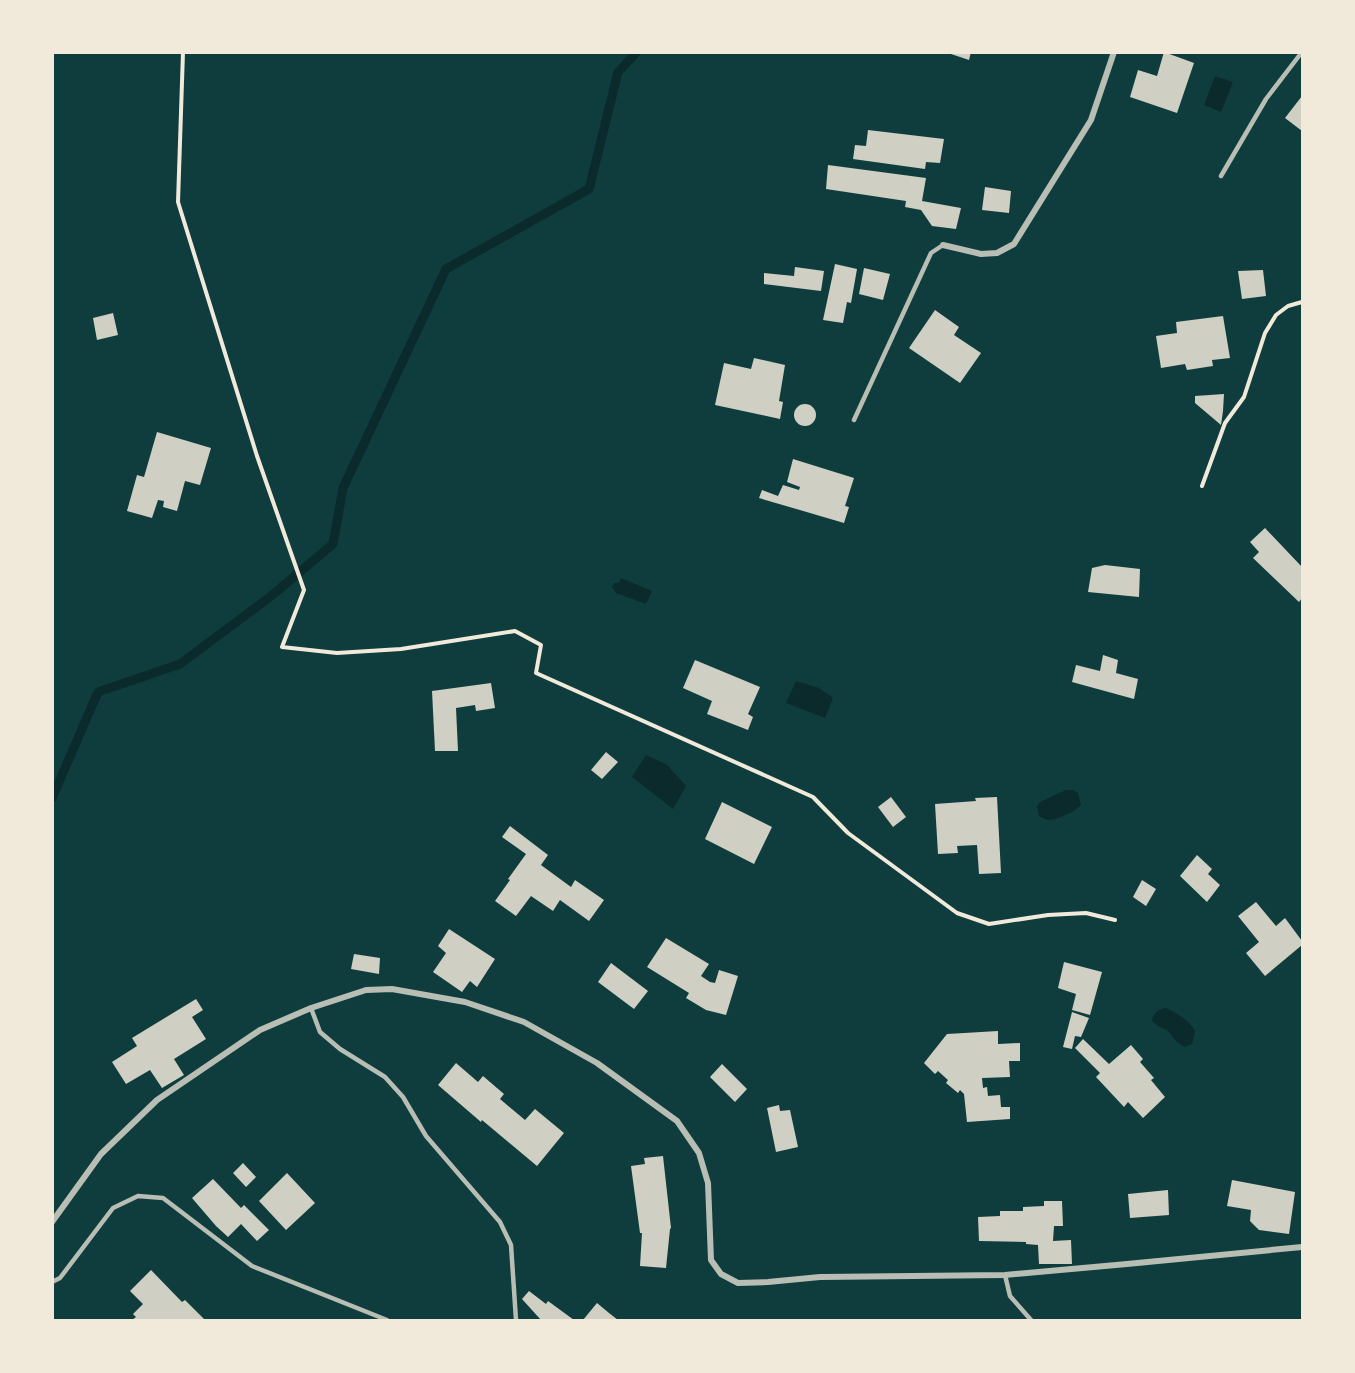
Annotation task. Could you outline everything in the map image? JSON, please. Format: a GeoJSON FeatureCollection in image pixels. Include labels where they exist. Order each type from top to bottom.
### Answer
{"type":"FeatureCollection","features":[{"type":"Feature","properties":{"kind":"street"},"geometry":{"type":"LineString","coordinates":[[943,245],[981,254],[996,253],[1014,244],[1091,120],[1114,52]]}},
{"type":"Feature","properties":{"kind":"street"},"geometry":{"type":"LineString","coordinates":[[52,1222],[101,1154],[157,1100],[260,1030],[312,1008],[366,990],[392,989],[465,1002],[524,1022],[597,1063],[677,1120],[699,1153],[708,1183],[711,1260],[721,1274],[738,1283],[820,1277],[1005,1275],[1302,1247]]}},
{"type":"Feature","properties":{"kind":"lane"},"geometry":{"type":"LineString","coordinates":[[1221,176],[1266,99],[1302,52]]}},
{"type":"Feature","properties":{"kind":"lane"},"geometry":{"type":"LineString","coordinates":[[854,420],[931,253],[943,245]]}},
{"type":"Feature","properties":{"kind":"lane"},"geometry":{"type":"LineString","coordinates":[[312,1008],[320,1032],[340,1049],[386,1077],[403,1097],[426,1136],[500,1222],[511,1245],[516,1320]]}},
{"type":"Feature","properties":{"kind":"lane"},"geometry":{"type":"LineString","coordinates":[[52,1282],[60,1278],[113,1208],[138,1196],[163,1198],[252,1266],[387,1320]]}},
{"type":"Feature","properties":{"kind":"lane"},"geometry":{"type":"LineString","coordinates":[[1005,1275],[1010,1296],[1031,1320]]}},
{"type":"Feature","properties":{"kind":"path"},"geometry":{"type":"LineString","coordinates":[[183,52],[178,202],[257,456],[304,590],[282,647],[337,653],[401,649],[515,631],[541,645],[536,673],[813,797],[848,833],[957,913],[989,924],[1048,915],[1086,913],[1115,920]]}},
{"type":"Feature","properties":{"kind":"path"},"geometry":{"type":"LineString","coordinates":[[1202,486],[1225,423],[1244,397],[1265,333],[1276,315],[1288,306],[1302,302]]}},
{"type":"Feature","properties":{"kind":"water"},"geometry":{"type":"Polygon","coordinates":[[[1215,76],[1233,82],[1221,112],[1204,105],[1215,76]]]}},
{"type":"Feature","properties":{"kind":"water"},"geometry":{"type":"Polygon","coordinates":[[[621,578],[652,591],[646,604],[616,593],[612,587],[614,583],[619,583],[621,578]]]}},
{"type":"Feature","properties":{"kind":"water"},"geometry":{"type":"Polygon","coordinates":[[[796,681],[819,688],[833,698],[825,718],[786,703],[796,681]]]}},
{"type":"Feature","properties":{"kind":"water"},"geometry":{"type":"Polygon","coordinates":[[[646,755],[666,764],[686,786],[673,809],[632,777],[646,755]]]}},
{"type":"Feature","properties":{"kind":"water"},"geometry":{"type":"Polygon","coordinates":[[[1066,790],[1078,793],[1081,805],[1079,807],[1048,820],[1039,816],[1037,806],[1040,802],[1066,790]]]}},
{"type":"Feature","properties":{"kind":"water"},"geometry":{"type":"Polygon","coordinates":[[[1166,1008],[1182,1017],[1195,1031],[1192,1044],[1184,1047],[1167,1030],[1152,1021],[1157,1012],[1166,1008]]]}},
{"type":"Feature","properties":{"kind":"building"},"geometry":{"type":"Polygon","coordinates":[[[945,52],[971,52],[969,60],[945,52]]]}},
{"type":"Feature","properties":{"kind":"building"},"geometry":{"type":"Polygon","coordinates":[[[1164,52],[1194,63],[1177,113],[1130,97],[1138,70],[1157,76],[1164,52]]]}},
{"type":"Feature","properties":{"kind":"building"},"geometry":{"type":"Polygon","coordinates":[[[1302,96],[1302,131],[1285,118],[1302,96]]]}},
{"type":"Feature","properties":{"kind":"building"},"geometry":{"type":"Polygon","coordinates":[[[868,130],[944,139],[940,163],[926,162],[925,169],[853,159],[855,145],[866,146],[868,130]]]}},
{"type":"Feature","properties":{"kind":"building"},"geometry":{"type":"Polygon","coordinates":[[[828,165],[926,178],[922,201],[961,208],[956,229],[932,226],[921,210],[905,207],[906,201],[826,189],[828,165]]]}},
{"type":"Feature","properties":{"kind":"building"},"geometry":{"type":"Polygon","coordinates":[[[985,187],[1011,191],[1009,213],[982,210],[985,187]]]}},
{"type":"Feature","properties":{"kind":"building"},"geometry":{"type":"Polygon","coordinates":[[[835,264],[857,269],[851,303],[847,302],[843,323],[823,320],[835,264]]]}},
{"type":"Feature","properties":{"kind":"building"},"geometry":{"type":"Polygon","coordinates":[[[795,267],[824,271],[821,291],[764,284],[764,273],[794,276],[795,267]]]}},
{"type":"Feature","properties":{"kind":"building"},"geometry":{"type":"Polygon","coordinates":[[[864,268],[890,274],[883,300],[859,294],[864,268]]]}},
{"type":"Feature","properties":{"kind":"building"},"geometry":{"type":"Polygon","coordinates":[[[1263,270],[1266,296],[1242,299],[1238,271],[1263,270]]]}},
{"type":"Feature","properties":{"kind":"building"},"geometry":{"type":"Polygon","coordinates":[[[935,310],[959,327],[954,335],[981,353],[960,383],[909,348],[935,310]]]}},
{"type":"Feature","properties":{"kind":"building"},"geometry":{"type":"Polygon","coordinates":[[[113,313],[118,335],[97,340],[93,318],[113,313]]]}},
{"type":"Feature","properties":{"kind":"building"},"geometry":{"type":"Polygon","coordinates":[[[1223,316],[1230,358],[1212,360],[1213,366],[1187,370],[1185,364],[1161,368],[1156,336],[1177,333],[1176,322],[1223,316]]]}},
{"type":"Feature","properties":{"kind":"building"},"geometry":{"type":"Polygon","coordinates":[[[754,358],[785,365],[779,401],[783,402],[780,419],[715,405],[724,363],[751,369],[754,358]]]}},
{"type":"Feature","properties":{"kind":"building"},"geometry":{"type":"Polygon","coordinates":[[[1224,394],[1221,425],[1195,403],[1195,396],[1224,394]]]}},
{"type":"Feature","properties":{"kind":"building"},"geometry":{"type":"Polygon","coordinates":[[[805,404],[813,407],[816,415],[813,423],[805,426],[797,423],[794,415],[797,407],[805,404]]]}},
{"type":"Feature","properties":{"kind":"building"},"geometry":{"type":"Polygon","coordinates":[[[157,432],[211,448],[200,485],[185,481],[177,511],[163,507],[164,501],[158,500],[152,518],[127,511],[137,475],[144,477],[157,432]]]}},
{"type":"Feature","properties":{"kind":"building"},"geometry":{"type":"Polygon","coordinates":[[[793,459],[854,478],[845,506],[849,507],[844,523],[759,498],[762,490],[778,496],[783,485],[799,490],[800,487],[787,482],[793,459]]]}},
{"type":"Feature","properties":{"kind":"building"},"geometry":{"type":"Polygon","coordinates":[[[1265,528],[1302,567],[1302,598],[1299,602],[1253,558],[1259,552],[1250,542],[1265,528]]]}},
{"type":"Feature","properties":{"kind":"building"},"geometry":{"type":"Polygon","coordinates":[[[1105,565],[1140,569],[1139,597],[1088,592],[1092,568],[1105,565]]]}},
{"type":"Feature","properties":{"kind":"building"},"geometry":{"type":"Polygon","coordinates":[[[1103,655],[1118,660],[1116,673],[1138,679],[1134,699],[1072,682],[1076,665],[1100,671],[1103,655]]]}},
{"type":"Feature","properties":{"kind":"building"},"geometry":{"type":"Polygon","coordinates":[[[695,660],[760,687],[748,714],[753,717],[748,730],[707,714],[712,701],[683,688],[695,660]]]}},
{"type":"Feature","properties":{"kind":"building"},"geometry":{"type":"Polygon","coordinates":[[[491,683],[495,708],[476,711],[475,705],[456,708],[458,751],[435,751],[432,691],[491,683]]]}},
{"type":"Feature","properties":{"kind":"building"},"geometry":{"type":"Polygon","coordinates":[[[606,752],[618,762],[602,779],[591,770],[606,752]]]}},
{"type":"Feature","properties":{"kind":"building"},"geometry":{"type":"Polygon","coordinates":[[[891,797],[906,817],[893,827],[878,807],[891,797]]]}},
{"type":"Feature","properties":{"kind":"building"},"geometry":{"type":"Polygon","coordinates":[[[997,797],[1001,873],[979,874],[977,845],[957,846],[958,853],[938,854],[935,804],[997,797]]]}},
{"type":"Feature","properties":{"kind":"building"},"geometry":{"type":"Polygon","coordinates":[[[722,802],[772,827],[754,864],[705,839],[722,802]]]}},
{"type":"Feature","properties":{"kind":"building"},"geometry":{"type":"Polygon","coordinates":[[[510,826],[548,855],[541,865],[571,887],[575,880],[604,900],[589,921],[560,900],[553,911],[531,896],[516,916],[495,901],[526,854],[502,837],[510,826]]]}},
{"type":"Feature","properties":{"kind":"building"},"geometry":{"type":"Polygon","coordinates":[[[1197,855],[1212,869],[1208,874],[1220,885],[1207,902],[1180,876],[1197,855]]]}},
{"type":"Feature","properties":{"kind":"building"},"geometry":{"type":"Polygon","coordinates":[[[1142,880],[1156,889],[1146,906],[1133,897],[1142,880]]]}},
{"type":"Feature","properties":{"kind":"building"},"geometry":{"type":"Polygon","coordinates":[[[1256,902],[1276,926],[1285,918],[1302,941],[1302,945],[1265,976],[1246,953],[1259,942],[1238,916],[1256,902]]]}},
{"type":"Feature","properties":{"kind":"building"},"geometry":{"type":"Polygon","coordinates":[[[449,929],[495,959],[477,987],[470,981],[462,992],[433,972],[446,953],[438,946],[449,929]]]}},
{"type":"Feature","properties":{"kind":"building"},"geometry":{"type":"Polygon","coordinates":[[[666,938],[709,964],[701,976],[710,982],[715,983],[719,970],[738,976],[726,1015],[706,1010],[686,998],[689,993],[647,967],[666,938]]]}},
{"type":"Feature","properties":{"kind":"building"},"geometry":{"type":"Polygon","coordinates":[[[354,954],[380,958],[379,974],[351,969],[354,954]]]}},
{"type":"Feature","properties":{"kind":"building"},"geometry":{"type":"Polygon","coordinates":[[[1064,962],[1102,972],[1090,1015],[1072,1010],[1076,994],[1058,988],[1064,962]]]}},
{"type":"Feature","properties":{"kind":"building"},"geometry":{"type":"Polygon","coordinates":[[[611,963],[648,991],[634,1009],[598,982],[611,963]]]}},
{"type":"Feature","properties":{"kind":"building"},"geometry":{"type":"Polygon","coordinates":[[[196,999],[203,1010],[192,1017],[206,1039],[174,1059],[184,1075],[162,1088],[150,1070],[126,1084],[112,1062],[137,1046],[132,1038],[196,999]]]}},
{"type":"Feature","properties":{"kind":"building"},"geometry":{"type":"Polygon","coordinates":[[[1072,1012],[1089,1018],[1081,1037],[1075,1036],[1072,1049],[1063,1047],[1072,1012]]]}},
{"type":"Feature","properties":{"kind":"building"},"geometry":{"type":"Polygon","coordinates":[[[998,1031],[998,1044],[1020,1043],[1020,1061],[1009,1061],[1010,1077],[982,1078],[983,1088],[987,1087],[988,1096],[1000,1095],[1001,1107],[1010,1107],[1010,1119],[967,1122],[964,1094],[960,1090],[958,1093],[946,1083],[948,1080],[938,1071],[935,1074],[924,1063],[947,1034],[998,1031]]]}},
{"type":"Feature","properties":{"kind":"building"},"geometry":{"type":"Polygon","coordinates":[[[1083,1039],[1109,1064],[1131,1045],[1143,1059],[1140,1062],[1154,1078],[1151,1080],[1165,1097],[1143,1118],[1128,1102],[1124,1107],[1096,1077],[1100,1073],[1075,1048],[1083,1039]]]}},
{"type":"Feature","properties":{"kind":"building"},"geometry":{"type":"Polygon","coordinates":[[[456,1063],[478,1082],[483,1076],[504,1094],[500,1099],[525,1120],[535,1109],[564,1133],[537,1166],[438,1085],[456,1063]]]}},
{"type":"Feature","properties":{"kind":"building"},"geometry":{"type":"Polygon","coordinates":[[[722,1064],[747,1089],[735,1102],[710,1077],[722,1064]]]}},
{"type":"Feature","properties":{"kind":"building"},"geometry":{"type":"Polygon","coordinates":[[[779,1105],[780,1111],[790,1110],[798,1147],[776,1152],[767,1108],[779,1105]]]}},
{"type":"Feature","properties":{"kind":"building"},"geometry":{"type":"Polygon","coordinates":[[[663,1156],[671,1228],[666,1268],[640,1266],[642,1233],[640,1233],[631,1166],[645,1164],[644,1158],[663,1156]]]}},
{"type":"Feature","properties":{"kind":"building"},"geometry":{"type":"Polygon","coordinates":[[[243,1163],[256,1177],[246,1187],[233,1173],[243,1163]]]}},
{"type":"Feature","properties":{"kind":"building"},"geometry":{"type":"Polygon","coordinates":[[[287,1173],[315,1203],[286,1230],[259,1201],[287,1173]]]}},
{"type":"Feature","properties":{"kind":"building"},"geometry":{"type":"Polygon","coordinates":[[[213,1179],[241,1208],[244,1205],[269,1230],[257,1241],[241,1224],[228,1237],[192,1198],[213,1179]]]}},
{"type":"Feature","properties":{"kind":"building"},"geometry":{"type":"Polygon","coordinates":[[[1232,1180],[1295,1192],[1289,1234],[1259,1230],[1250,1221],[1251,1210],[1227,1206],[1232,1180]]]}},
{"type":"Feature","properties":{"kind":"building"},"geometry":{"type":"Polygon","coordinates":[[[1168,1190],[1169,1215],[1130,1218],[1128,1194],[1168,1190]]]}},
{"type":"Feature","properties":{"kind":"building"},"geometry":{"type":"Polygon","coordinates":[[[1044,1201],[1062,1201],[1063,1226],[1054,1226],[1053,1241],[1071,1240],[1072,1264],[1039,1264],[1038,1245],[1026,1244],[1026,1242],[979,1241],[978,1217],[1000,1216],[1000,1211],[1023,1211],[1023,1207],[1044,1206],[1044,1201]]]}},
{"type":"Feature","properties":{"kind":"building"},"geometry":{"type":"Polygon","coordinates":[[[151,1270],[182,1302],[185,1300],[205,1320],[132,1320],[136,1317],[133,1314],[143,1304],[130,1291],[151,1270]]]}},
{"type":"Feature","properties":{"kind":"building"},"geometry":{"type":"Polygon","coordinates":[[[529,1291],[546,1304],[548,1301],[574,1320],[541,1320],[522,1299],[529,1291]]]}},
{"type":"Feature","properties":{"kind":"building"},"geometry":{"type":"Polygon","coordinates":[[[597,1303],[609,1313],[618,1320],[583,1320],[597,1303]]]}},
{"type":"Feature","properties":{"kind":"waterway"},"geometry":{"type":"LineString","coordinates":[[52,798],[98,692],[180,664],[270,597],[333,544],[343,488],[446,269],[589,189],[618,72],[637,52]]}}]}
